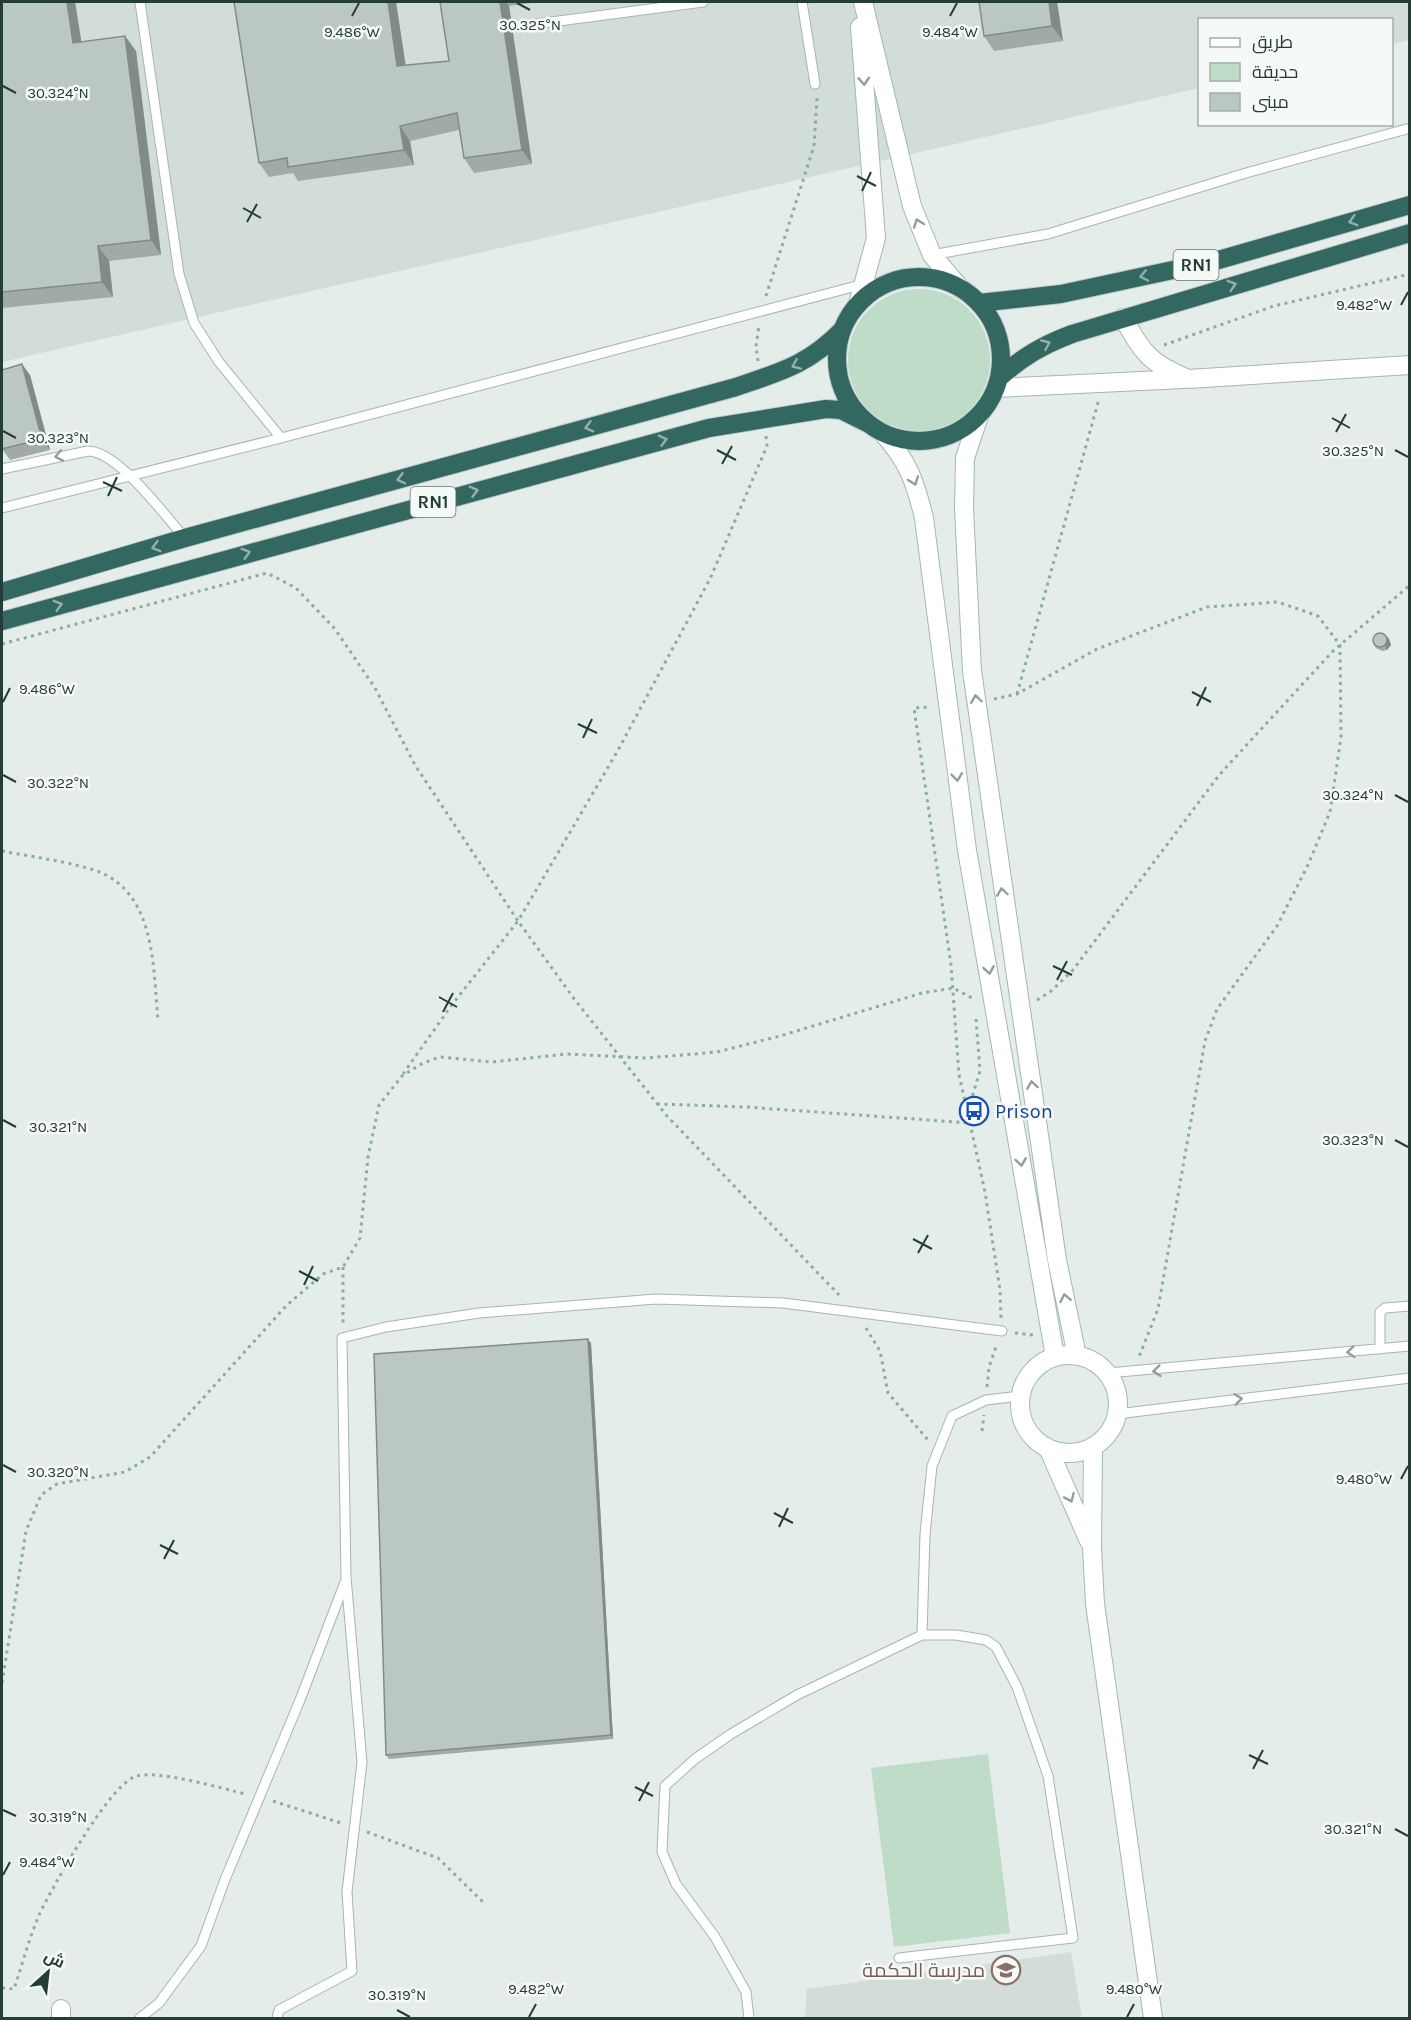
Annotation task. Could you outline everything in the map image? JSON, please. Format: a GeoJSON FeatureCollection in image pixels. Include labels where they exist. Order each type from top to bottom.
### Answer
{"type":"FeatureCollection","features":[{"type":"Feature","properties":{"kind":"highway","name":"RN1"},"geometry":{"type":"LineString","coordinates":[[979,303],[1060,294],[1215,261],[1410,205]]}},
{"type":"Feature","properties":{"kind":"highway","name":"RN1"},"geometry":{"type":"LineString","coordinates":[[2,621],[709,428],[826,409],[841,410],[875,428],[907,440],[934,440],[958,431],[979,416],[997,383],[1021,358],[1043,345],[1123,318],[1410,233]]}},
{"type":"Feature","properties":{"kind":"highway","name":"RN1"},"geometry":{"type":"LineString","coordinates":[[2,592],[185,538],[760,379],[801,364],[820,352],[842,330],[858,304],[889,283],[913,278],[938,280],[961,289],[979,303],[997,333],[1001,355],[997,383]]}},
{"type":"Feature","properties":{"kind":"highway","name":"RN1"},"geometry":{"type":"LineString","coordinates":[[842,330],[837,355],[840,381],[850,404],[875,428]]}},
{"type":"Feature","properties":{"kind":"main road"},"geometry":{"type":"LineString","coordinates":[[858,2],[876,238],[858,304]]}},
{"type":"Feature","properties":{"kind":"main road"},"geometry":{"type":"LineString","coordinates":[[863,2],[912,206],[932,255],[961,289]]}},
{"type":"Feature","properties":{"kind":"main road"},"geometry":{"type":"LineString","coordinates":[[1123,318],[1143,353],[1163,369],[1188,379]]}},
{"type":"Feature","properties":{"kind":"main road"},"geometry":{"type":"LineString","coordinates":[[997,383],[1103,383],[1410,365]]}},
{"type":"Feature","properties":{"kind":"main road"},"geometry":{"type":"LineString","coordinates":[[979,416],[965,458],[964,509],[972,671],[1056,1260],[1077,1356]]}},
{"type":"Feature","properties":{"kind":"main road"},"geometry":{"type":"LineString","coordinates":[[875,428],[901,453],[915,480],[924,518],[967,850],[1049,1336],[1055,1358]]}},
{"type":"Feature","properties":{"kind":"main road"},"geometry":{"type":"LineString","coordinates":[[1077,1356],[1096,1362],[1108,1374],[1116,1389],[1119,1406],[1116,1422],[1106,1437],[1093,1447],[1078,1452],[1063,1453],[1048,1448],[1035,1439],[1025,1426],[1020,1411],[1021,1396],[1025,1381],[1035,1368],[1055,1358],[1077,1356]]}},
{"type":"Feature","properties":{"kind":"main road"},"geometry":{"type":"LineString","coordinates":[[1093,1447],[1092,1548],[1095,1604],[1153,2019]]}},
{"type":"Feature","properties":{"kind":"main road"},"geometry":{"type":"LineString","coordinates":[[1048,1448],[1092,1548]]}},
{"type":"Feature","properties":{"kind":"lane"},"geometry":{"type":"LineString","coordinates":[[140,2],[179,274],[194,323],[219,363],[281,438]]}},
{"type":"Feature","properties":{"kind":"lane"},"geometry":{"type":"LineString","coordinates":[[536,24],[702,2]]}},
{"type":"Feature","properties":{"kind":"lane"},"geometry":{"type":"LineString","coordinates":[[802,2],[815,84]]}},
{"type":"Feature","properties":{"kind":"lane"},"geometry":{"type":"LineString","coordinates":[[932,255],[1048,234],[1246,173],[1410,128]]}},
{"type":"Feature","properties":{"kind":"lane"},"geometry":{"type":"LineString","coordinates":[[2,508],[281,438],[762,309],[864,284]]}},
{"type":"Feature","properties":{"kind":"lane"},"geometry":{"type":"LineString","coordinates":[[2,469],[95,451],[109,457],[128,475],[185,538]]}},
{"type":"Feature","properties":{"kind":"lane"},"geometry":{"type":"LineString","coordinates":[[276,2019],[279,2010],[352,1971],[347,1892],[362,1762],[346,1577],[342,1338],[386,1327],[468,1314],[656,1299],[783,1303],[1002,1331]]}},
{"type":"Feature","properties":{"kind":"lane"},"geometry":{"type":"LineString","coordinates":[[1380,1349],[1380,1312],[1385,1308],[1410,1306]]}},
{"type":"Feature","properties":{"kind":"lane"},"geometry":{"type":"LineString","coordinates":[[1108,1374],[1410,1346]]}},
{"type":"Feature","properties":{"kind":"lane"},"geometry":{"type":"LineString","coordinates":[[1117,1414],[1410,1378]]}},
{"type":"Feature","properties":{"kind":"lane"},"geometry":{"type":"LineString","coordinates":[[922,1635],[925,1534],[932,1466],[952,1416],[987,1400],[1021,1396]]}},
{"type":"Feature","properties":{"kind":"lane"},"geometry":{"type":"LineString","coordinates":[[140,2019],[159,2003],[201,1946],[300,1700],[346,1577]]}},
{"type":"Feature","properties":{"kind":"lane"},"geometry":{"type":"LineString","coordinates":[[749,2019],[746,1992],[715,1937],[676,1884],[662,1852],[665,1785],[695,1759],[759,1717],[797,1695],[922,1635],[956,1635],[986,1640],[996,1647],[1017,1687],[1048,1776],[1073,1938],[899,1958]]}},
{"type":"Feature","properties":{"kind":"path"},"geometry":{"type":"LineString","coordinates":[[760,379],[756,346],[762,309],[814,146],[815,84]]}},
{"type":"Feature","properties":{"kind":"path"},"geometry":{"type":"LineString","coordinates":[[1143,353],[1274,306],[1410,274]]}},
{"type":"Feature","properties":{"kind":"path"},"geometry":{"type":"LineString","coordinates":[[1017,694],[1103,383]]}},
{"type":"Feature","properties":{"kind":"path"},"geometry":{"type":"LineString","coordinates":[[342,1338],[343,1267],[360,1238],[368,1157],[379,1105],[451,1006],[518,921],[617,752],[710,579],[767,446],[764,419]]}},
{"type":"Feature","properties":{"kind":"path"},"geometry":{"type":"LineString","coordinates":[[2,644],[267,573],[296,588],[335,629],[375,688],[415,765],[518,921],[657,1104],[765,1220]]}},
{"type":"Feature","properties":{"kind":"path"},"geometry":{"type":"LineString","coordinates":[[1018,999],[1039,1000],[1073,970],[1220,774],[1340,645],[1410,585]]}},
{"type":"Feature","properties":{"kind":"path"},"geometry":{"type":"LineString","coordinates":[[976,704],[1017,694],[1097,649],[1207,607],[1278,602],[1318,616],[1340,645],[1341,737],[1330,812],[1308,865],[1277,926],[1217,1009],[1205,1041],[1158,1309],[1144,1341],[1134,1373]]}},
{"type":"Feature","properties":{"kind":"path"},"geometry":{"type":"LineString","coordinates":[[948,706],[914,708],[953,988],[959,1075],[985,1192],[1000,1290],[1002,1331],[989,1367],[982,1431]]}},
{"type":"Feature","properties":{"kind":"path"},"geometry":{"type":"LineString","coordinates":[[2,850],[97,872],[120,884],[136,903],[146,923],[158,1020]]}},
{"type":"Feature","properties":{"kind":"path"},"geometry":{"type":"LineString","coordinates":[[402,1076],[423,1063],[440,1057],[492,1062],[567,1054],[618,1054],[647,1058],[717,1052],[780,1036],[922,993],[953,988],[975,999],[994,1001]]}},
{"type":"Feature","properties":{"kind":"path"},"geometry":{"type":"LineString","coordinates":[[970,1123],[972,1097],[980,1071],[975,999]]}},
{"type":"Feature","properties":{"kind":"path"},"geometry":{"type":"LineString","coordinates":[[657,1104],[746,1107],[970,1123]]}},
{"type":"Feature","properties":{"kind":"path"},"geometry":{"type":"LineString","coordinates":[[2,1683],[26,1531],[41,1496],[57,1484],[125,1472],[150,1457],[286,1306],[323,1274],[343,1267]]}},
{"type":"Feature","properties":{"kind":"path"},"geometry":{"type":"LineString","coordinates":[[1002,1331],[1049,1336]]}},
{"type":"Feature","properties":{"kind":"path"},"geometry":{"type":"LineString","coordinates":[[2,1988],[14,1989],[39,1916],[61,1875],[118,1790],[135,1776],[168,1776],[260,1797],[355,1827],[438,1858],[485,1904]]}},
{"type":"Feature","properties":{"kind":"shaded area"},"geometry":{"type":"Polygon","coordinates":[[[2,2],[1409,2],[1410,40],[1393,44],[1393,18],[1198,18],[1198,88],[2,362],[2,2]]]}},
{"type":"Feature","properties":{"kind":"shaded area","name":"مدرسة الحكمة"},"geometry":{"type":"Polygon","coordinates":[[[1071,1952],[1082,2018],[805,2018],[807,1989],[1071,1952]]]}},
{"type":"Feature","properties":{"kind":"green space"},"geometry":{"type":"Polygon","coordinates":[[[919,289],[946,294],[969,310],[985,333],[990,360],[985,387],[969,410],[946,426],[919,431],[892,426],[869,410],[853,387],[848,360],[853,333],[869,310],[892,294],[919,289]]]}},
{"type":"Feature","properties":{"kind":"green space"},"geometry":{"type":"Polygon","coordinates":[[[988,1754],[1010,1933],[894,1947],[871,1768],[988,1754]]]}},
{"type":"Feature","properties":{"kind":"building"},"geometry":{"type":"Polygon","coordinates":[[[2,2],[67,2],[73,43],[125,36],[151,240],[98,246],[102,282],[2,292],[2,2]]]}},
{"type":"Feature","properties":{"kind":"building"},"geometry":{"type":"Polygon","coordinates":[[[234,2],[388,2],[397,66],[449,61],[440,2],[500,2],[522,150],[464,158],[457,113],[400,126],[404,150],[288,167],[287,158],[259,163],[234,2]]]}},
{"type":"Feature","properties":{"kind":"building"},"geometry":{"type":"Polygon","coordinates":[[[979,2],[1049,2],[1052,26],[984,36],[979,2]]]}},
{"type":"Feature","properties":{"kind":"building"},"geometry":{"type":"Polygon","coordinates":[[[22,364],[42,439],[2,449],[2,370],[22,364]]]}},
{"type":"Feature","properties":{"kind":"building"},"geometry":{"type":"Polygon","coordinates":[[[1377,633],[1383,633],[1387,640],[1383,647],[1377,647],[1373,643],[1373,637],[1377,633]]]}},
{"type":"Feature","properties":{"kind":"building"},"geometry":{"type":"Polygon","coordinates":[[[588,1339],[611,1735],[386,1755],[374,1354],[588,1339]]]}},
{"type":"Feature","properties":{"kind":"place","name":"Prison"},"geometry":{"type":"Point","coordinates":[974,1111]}},
{"type":"Feature","properties":{"kind":"place","name":"مدرسة الحكمة"},"geometry":{"type":"Point","coordinates":[1006,1970]}}]}
